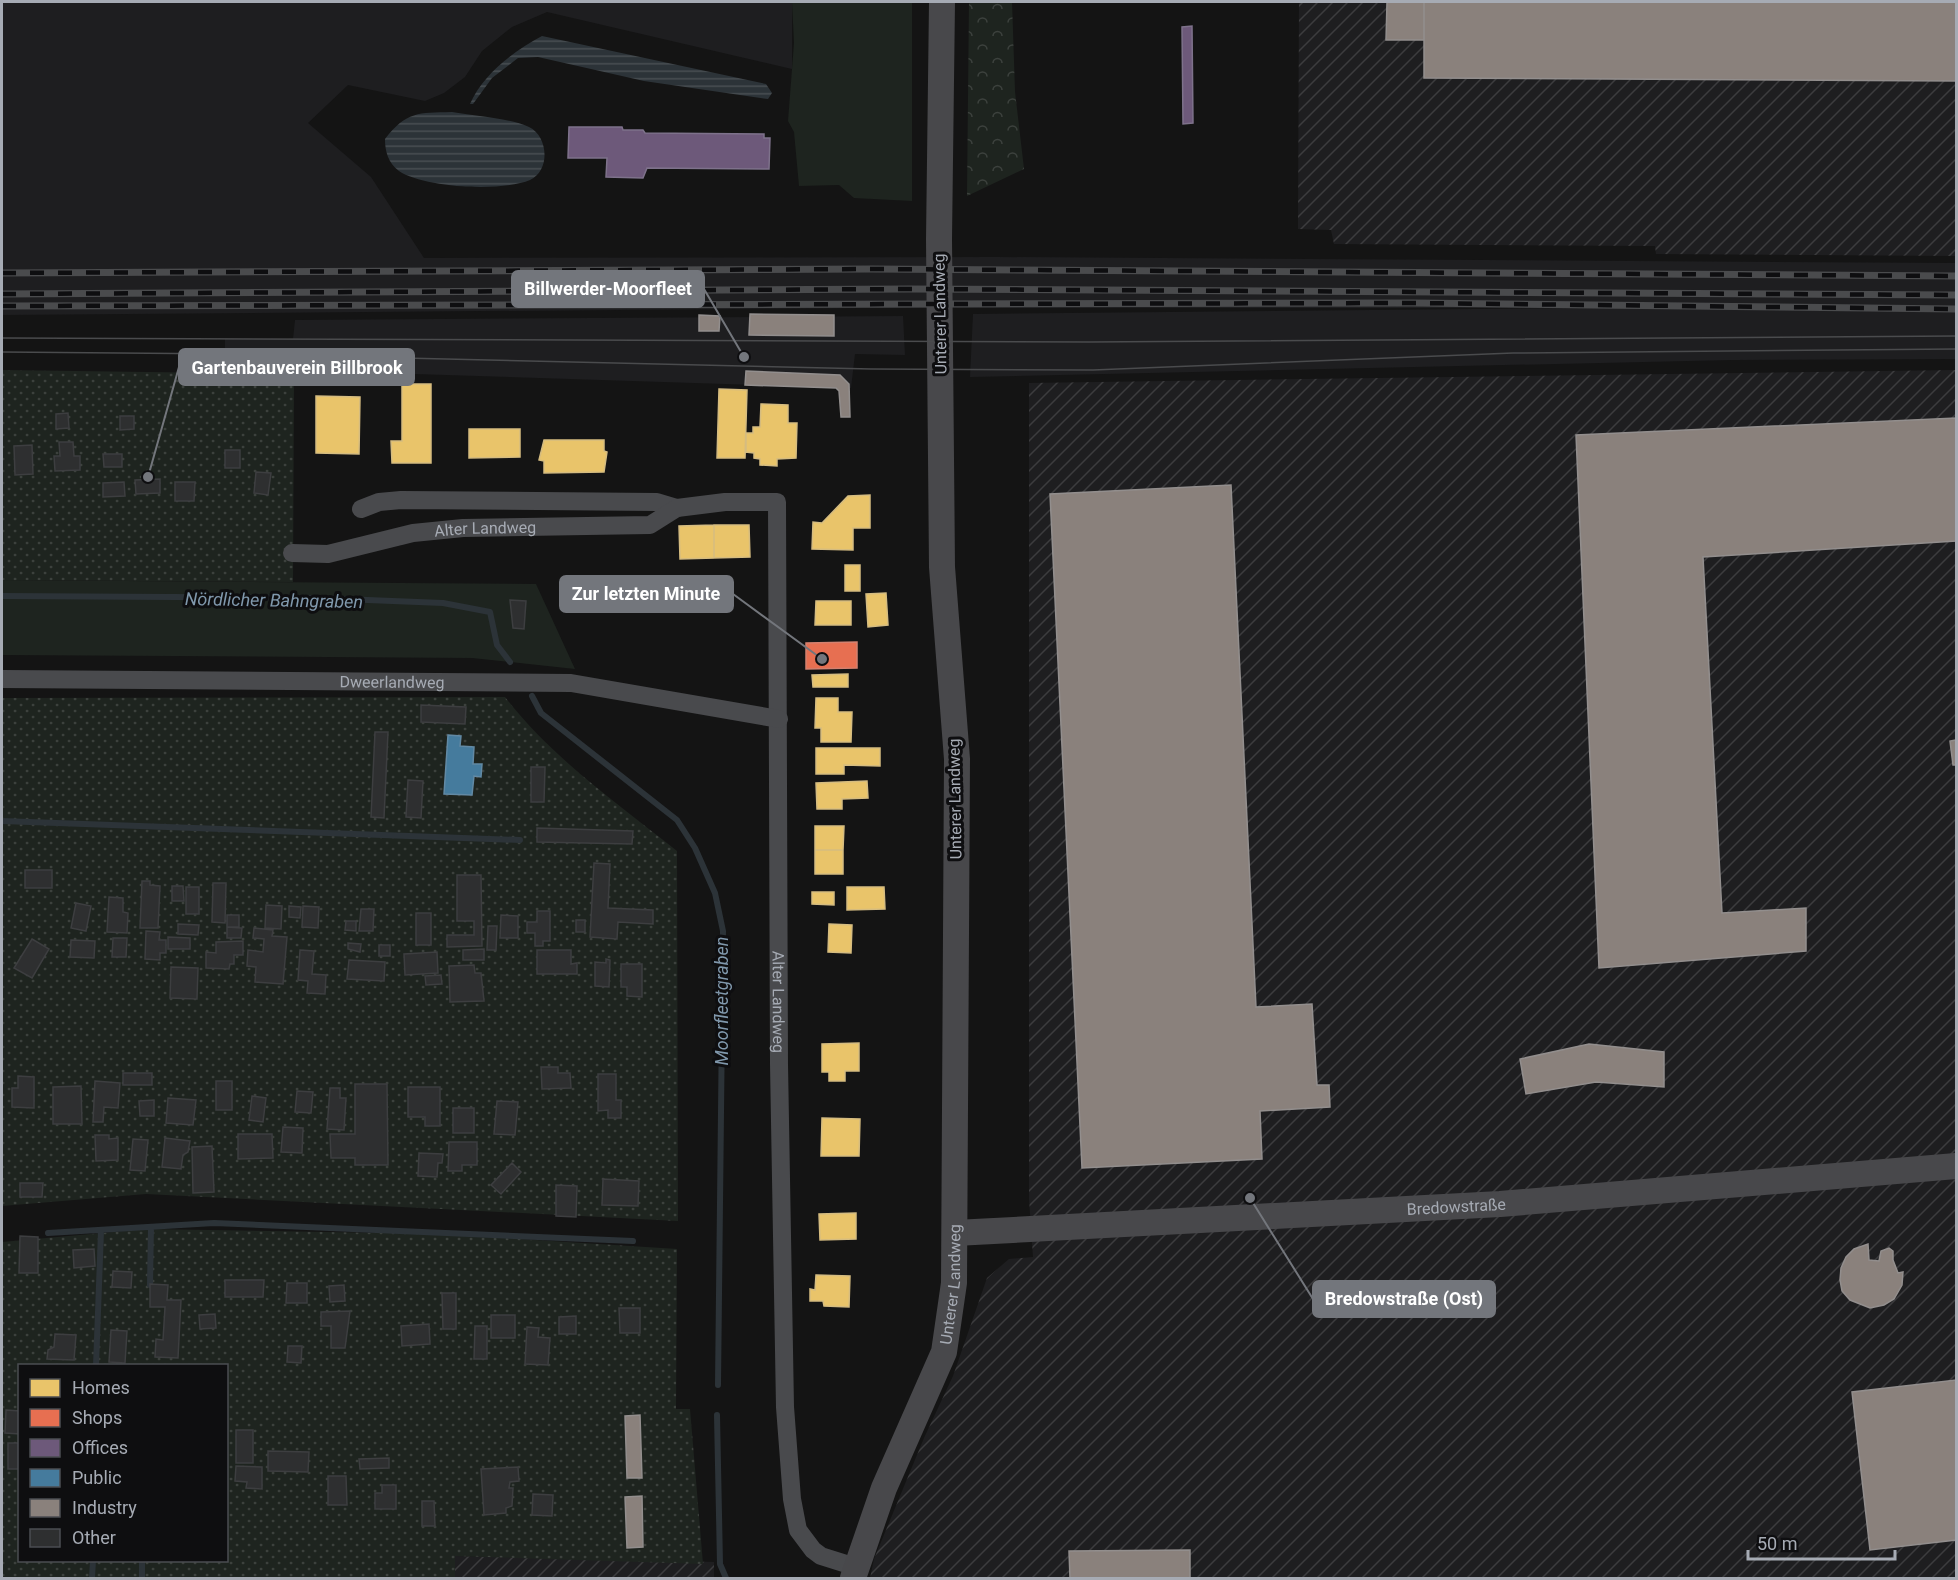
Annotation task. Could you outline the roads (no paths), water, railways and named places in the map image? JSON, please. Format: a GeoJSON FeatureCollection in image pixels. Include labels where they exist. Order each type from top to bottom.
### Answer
{"type":"FeatureCollection","features":[{"type":"Feature","properties":{"kind":"main road","name":"Unterer Landweg"},"geometry":{"type":"LineString","coordinates":[[854,1573],[884,1488],[944,1352],[952,1307],[955,1233],[957,759],[942,567],[940,172],[942,2]]}},
{"type":"Feature","properties":{"kind":"main road","name":"Bredowstraße"},"geometry":{"type":"LineString","coordinates":[[955,1233],[1512,1203],[1956,1166]]}},
{"type":"Feature","properties":{"kind":"street","name":"Alter Landweg"},"geometry":{"type":"LineString","coordinates":[[361,509],[380,502],[402,500],[657,502],[677,508],[725,502],[777,502],[779,1064],[784,1383],[792,1499],[798,1530],[813,1550],[854,1573]]}},
{"type":"Feature","properties":{"kind":"street","name":"Alter Landweg"},"geometry":{"type":"LineString","coordinates":[[292,553],[328,554],[413,533],[463,528],[650,525],[677,508]]}},
{"type":"Feature","properties":{"kind":"street","name":"Dweerlandweg"},"geometry":{"type":"LineString","coordinates":[[2,679],[571,683],[779,719]]}},
{"type":"Feature","properties":{"kind":"waterway","name":"Nördlicher Bahngraben"},"geometry":{"type":"LineString","coordinates":[[2,596],[317,598],[443,603],[490,612],[497,645],[510,662]]}},
{"type":"Feature","properties":{"kind":"waterway","name":"Moorfleetgraben"},"geometry":{"type":"LineString","coordinates":[[532,696],[541,713],[677,820],[695,848],[715,893],[723,931],[718,1385]]}},
{"type":"Feature","properties":{"kind":"waterway"},"geometry":{"type":"LineString","coordinates":[[2,821],[520,840]]}},
{"type":"Feature","properties":{"kind":"waterway"},"geometry":{"type":"LineString","coordinates":[[48,1233],[214,1223],[633,1241]]}},
{"type":"Feature","properties":{"kind":"waterway"},"geometry":{"type":"LineString","coordinates":[[150,1285],[151,1227]]}},
{"type":"Feature","properties":{"kind":"waterway"},"geometry":{"type":"LineString","coordinates":[[96,1364],[101,1231]]}},
{"type":"Feature","properties":{"kind":"waterway"},"geometry":{"type":"LineString","coordinates":[[717,1415],[720,1564],[726,1578]]}},
{"type":"Feature","properties":{"kind":"waterway"},"geometry":{"type":"LineString","coordinates":[[92,1578],[93,1562]]}},
{"type":"Feature","properties":{"kind":"waterway"},"geometry":{"type":"LineString","coordinates":[[142,1562],[142,1578]]}},
{"type":"Feature","properties":{"kind":"tram line"},"geometry":{"type":"LineString","coordinates":[[2,338],[1089,342],[1956,336]]}},
{"type":"Feature","properties":{"kind":"tram line"},"geometry":{"type":"LineString","coordinates":[[2,352],[235,354],[871,369],[1093,370],[1513,353],[1956,349]]}},
{"type":"Feature","properties":{"kind":"railway"},"geometry":{"type":"LineString","coordinates":[[2,273],[872,269],[1956,276]]}},
{"type":"Feature","properties":{"kind":"railway"},"geometry":{"type":"LineString","coordinates":[[2,294],[909,289],[1956,295]]}},
{"type":"Feature","properties":{"kind":"railway"},"geometry":{"type":"LineString","coordinates":[[2,306],[1413,303],[1956,309]]}},
{"type":"Feature","properties":{"kind":"place","name":"Billwerder-Moorfleet"},"geometry":{"type":"Point","coordinates":[744,357]}},
{"type":"Feature","properties":{"kind":"place","name":"Gartenbauverein Billbrook"},"geometry":{"type":"Point","coordinates":[148,477]}},
{"type":"Feature","properties":{"kind":"place","name":"Zur letzten Minute"},"geometry":{"type":"Point","coordinates":[822,659]}},
{"type":"Feature","properties":{"kind":"place","name":"Bredowstraße (Ost)"},"geometry":{"type":"Point","coordinates":[1250,1198]}}]}
